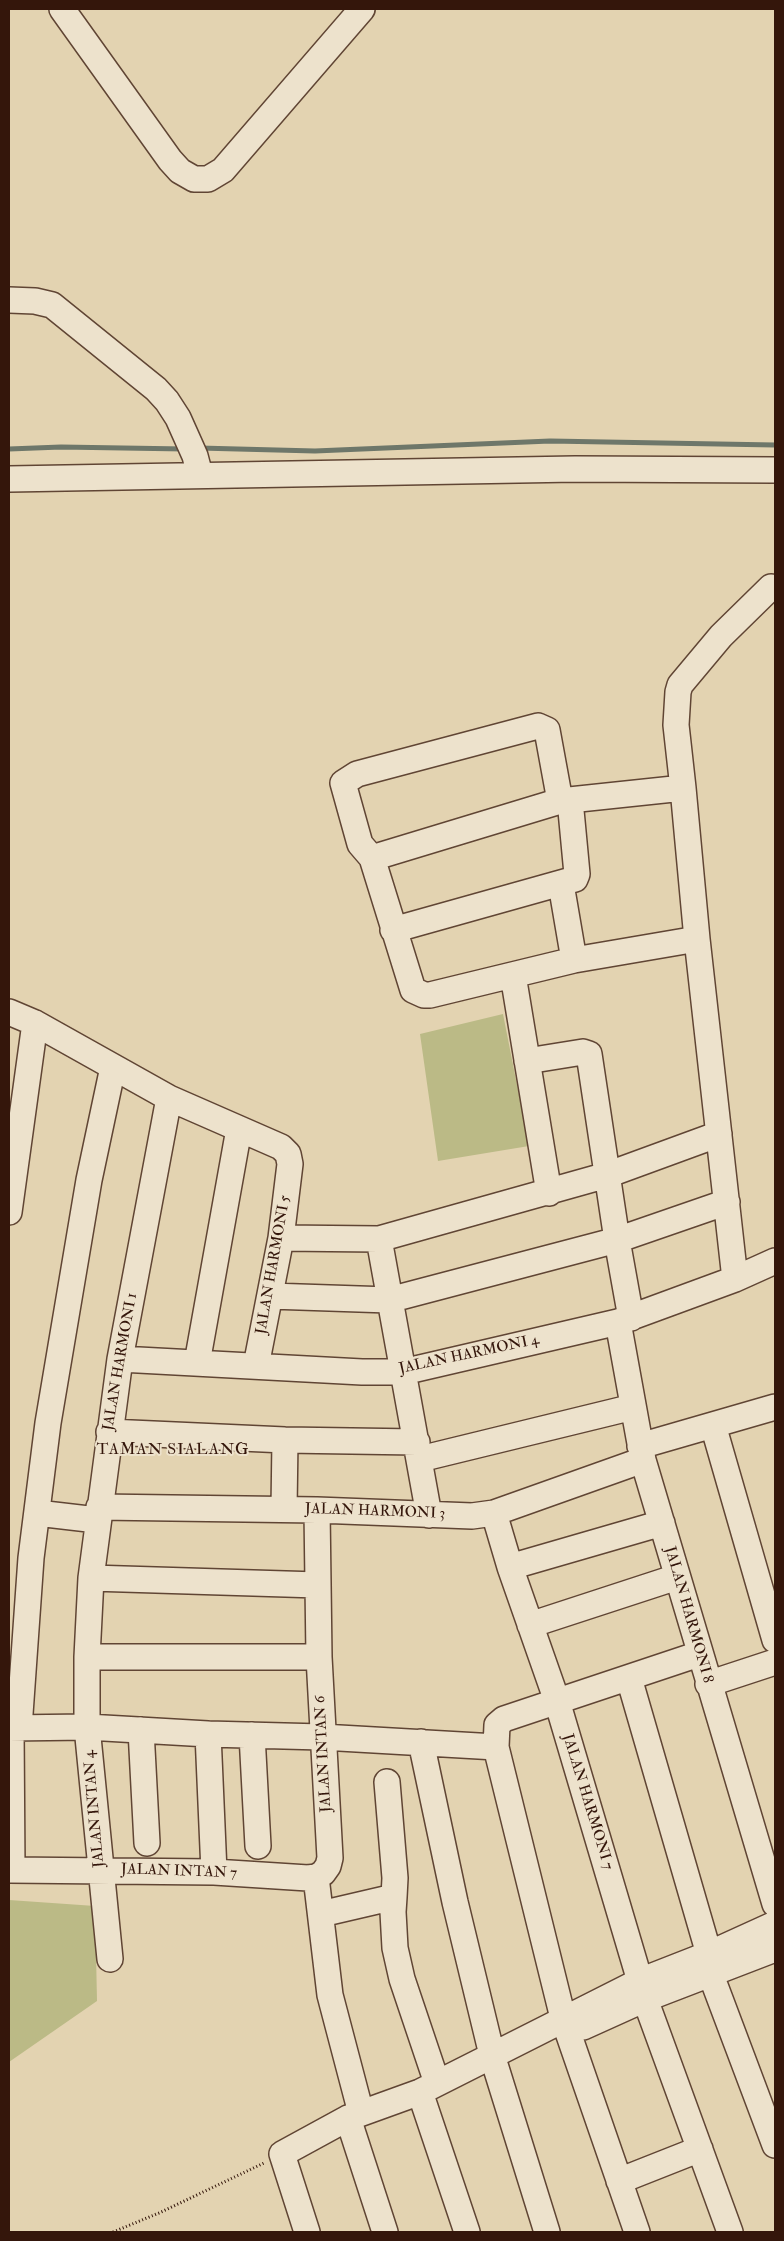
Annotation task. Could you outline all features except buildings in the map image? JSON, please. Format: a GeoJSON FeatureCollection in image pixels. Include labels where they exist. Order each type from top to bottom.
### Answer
{"type":"FeatureCollection","features":[{"type":"Feature","properties":{"kind":"street"},"geometry":{"type":"LineString","coordinates":[[62,9],[170,160],[180,171],[194,179],[208,179],[223,170],[362,9]]}},
{"type":"Feature","properties":{"kind":"street"},"geometry":{"type":"LineString","coordinates":[[9,300],[36,301],[52,305],[156,389],[167,400],[193,455]]}},
{"type":"Feature","properties":{"kind":"street"},"geometry":{"type":"LineString","coordinates":[[9,479],[193,455],[575,469],[775,470]]}},
{"type":"Feature","properties":{"kind":"street"},"geometry":{"type":"LineString","coordinates":[[735,1279],[697,940],[676,725],[677,698],[680,685],[721,636],[771,587]]}},
{"type":"Feature","properties":{"kind":"street"},"geometry":{"type":"LineString","coordinates":[[393,930],[574,879],[577,874],[565,800],[547,730],[538,726],[357,774],[343,783],[360,844],[372,858],[393,930],[410,984],[418,994],[430,995],[574,960],[697,940]]}},
{"type":"Feature","properties":{"kind":"street"},"geometry":{"type":"LineString","coordinates":[[372,858],[565,800],[683,788]]}},
{"type":"Feature","properties":{"kind":"street"},"geometry":{"type":"LineString","coordinates":[[561,884],[574,960]]}},
{"type":"Feature","properties":{"kind":"street"},"geometry":{"type":"LineString","coordinates":[[512,975],[549,1193]]}},
{"type":"Feature","properties":{"kind":"street"},"geometry":{"type":"LineString","coordinates":[[9,1012],[35,1023],[169,1098],[239,1129],[197,1363]]}},
{"type":"Feature","properties":{"kind":"street"},"geometry":{"type":"LineString","coordinates":[[9,1212],[35,1023]]}},
{"type":"Feature","properties":{"kind":"street","name":"JALAN HARMONI 8"},"geometry":{"type":"LineString","coordinates":[[527,1061],[583,1052],[589,1054],[617,1240],[633,1407],[641,1453],[699,1654],[775,1904]]}},
{"type":"Feature","properties":{"kind":"street"},"geometry":{"type":"LineString","coordinates":[[10,1870],[13,1728],[31,1558],[53,1393],[89,1180],[113,1067]]}},
{"type":"Feature","properties":{"kind":"street","name":"JALAN HARMONI 1"},"geometry":{"type":"LineString","coordinates":[[86,1657],[91,1578],[109,1432],[120,1360],[169,1098]]}},
{"type":"Feature","properties":{"kind":"street","name":"JALAN HARMONI 5"},"geometry":{"type":"LineString","coordinates":[[239,1129],[281,1148],[288,1154],[290,1164],[281,1238],[256,1366]]}},
{"type":"Feature","properties":{"kind":"street"},"geometry":{"type":"LineString","coordinates":[[281,1238],[379,1239],[549,1193],[607,1175],[719,1134]]}},
{"type":"Feature","properties":{"kind":"street"},"geometry":{"type":"LineString","coordinates":[[270,1296],[389,1300],[617,1240],[727,1202]]}},
{"type":"Feature","properties":{"kind":"street"},"geometry":{"type":"LineString","coordinates":[[379,1239],[429,1514]]}},
{"type":"Feature","properties":{"kind":"street","name":"JALAN HARMONI 4"},"geometry":{"type":"LineString","coordinates":[[120,1360],[403,1372],[624,1320],[735,1279],[775,1261]]}},
{"type":"Feature","properties":{"kind":"street"},"geometry":{"type":"LineString","coordinates":[[109,1432],[285,1440],[418,1450],[633,1407]]}},
{"type":"Feature","properties":{"kind":"street","name":"JALAN HARMONI 3"},"geometry":{"type":"LineString","coordinates":[[37,1513],[98,1514],[284,1509],[472,1516],[494,1512],[713,1426],[775,1408]]}},
{"type":"Feature","properties":{"kind":"street"},"geometry":{"type":"LineString","coordinates":[[713,1426],[775,1640]]}},
{"type":"Feature","properties":{"kind":"street"},"geometry":{"type":"LineString","coordinates":[[284,1509],[285,1440]]}},
{"type":"Feature","properties":{"kind":"street","name":"JALAN INTAN 6"},"geometry":{"type":"LineString","coordinates":[[316,1877],[323,1873],[328,1866],[329,1850],[319,1657],[317,1510]]}},
{"type":"Feature","properties":{"kind":"street","name":"JALAN HARMONI 7"},"geometry":{"type":"LineString","coordinates":[[494,1512],[510,1567],[557,1701],[643,1990],[730,2232]]}},
{"type":"Feature","properties":{"kind":"street"},"geometry":{"type":"LineString","coordinates":[[510,1567],[662,1523]]}},
{"type":"Feature","properties":{"kind":"street"},"geometry":{"type":"LineString","coordinates":[[530,1625],[677,1577]]}},
{"type":"Feature","properties":{"kind":"street"},"geometry":{"type":"LineString","coordinates":[[91,1578],[318,1585]]}},
{"type":"Feature","properties":{"kind":"street"},"geometry":{"type":"LineString","coordinates":[[637,2232],[566,2026],[496,1747],[497,1725],[500,1721],[699,1654]]}},
{"type":"Feature","properties":{"kind":"street"},"geometry":{"type":"LineString","coordinates":[[86,1657],[319,1657]]}},
{"type":"Feature","properties":{"kind":"street","name":"JALAN INTAN 4"},"geometry":{"type":"LineString","coordinates":[[86,1657],[87,1727],[110,1959]]}},
{"type":"Feature","properties":{"kind":"street"},"geometry":{"type":"LineString","coordinates":[[708,1684],[775,1662]]}},
{"type":"Feature","properties":{"kind":"street"},"geometry":{"type":"LineString","coordinates":[[629,1678],[710,1964],[775,2145]]}},
{"type":"Feature","properties":{"kind":"street"},"geometry":{"type":"LineString","coordinates":[[13,1728],[87,1727],[496,1747]]}},
{"type":"Feature","properties":{"kind":"street"},"geometry":{"type":"LineString","coordinates":[[141,1730],[147,1843]]}},
{"type":"Feature","properties":{"kind":"street"},"geometry":{"type":"LineString","coordinates":[[208,1734],[214,1872]]}},
{"type":"Feature","properties":{"kind":"street"},"geometry":{"type":"LineString","coordinates":[[252,1735],[258,1846]]}},
{"type":"Feature","properties":{"kind":"street"},"geometry":{"type":"LineString","coordinates":[[421,1742],[455,1902],[492,2055],[547,2232]]}},
{"type":"Feature","properties":{"kind":"street"},"geometry":{"type":"LineString","coordinates":[[387,1782],[395,1878],[393,1912],[396,1955],[428,2088],[466,2232]]}},
{"type":"Feature","properties":{"kind":"street","name":"JALAN INTAN 7"},"geometry":{"type":"LineString","coordinates":[[10,1870],[214,1872],[298,1878],[316,1877]]}},
{"type":"Feature","properties":{"kind":"street"},"geometry":{"type":"LineString","coordinates":[[316,1877],[330,1996],[354,2116],[385,2232]]}},
{"type":"Feature","properties":{"kind":"street"},"geometry":{"type":"LineString","coordinates":[[321,1914],[394,1897]]}},
{"type":"Feature","properties":{"kind":"street"},"geometry":{"type":"LineString","coordinates":[[710,1964],[775,1924]]}},
{"type":"Feature","properties":{"kind":"street"},"geometry":{"type":"LineString","coordinates":[[307,2232],[282,2154],[354,2116],[428,2088],[492,2055],[566,2026],[643,1990],[710,1964],[775,1950]]}},
{"type":"Feature","properties":{"kind":"street"},"geometry":{"type":"LineString","coordinates":[[619,2180],[700,2149]]}},
{"type":"Feature","properties":{"kind":"path"},"geometry":{"type":"LineString","coordinates":[[112,2232],[160,2212],[282,2154]]}},
{"type":"Feature","properties":{"kind":"shaded area"},"geometry":{"type":"Polygon","coordinates":[[[503,1014],[529,1146],[438,1161],[420,1034],[503,1014]]]}},
{"type":"Feature","properties":{"kind":"shaded area"},"geometry":{"type":"Polygon","coordinates":[[[9,1900],[95,1906],[97,2001],[9,2062],[9,1900]]]}},
{"type":"Feature","properties":{"kind":"waterway"},"geometry":{"type":"LineString","coordinates":[[199,448],[315,451],[550,441],[775,445]]}},
{"type":"Feature","properties":{"kind":"waterway"},"geometry":{"type":"LineString","coordinates":[[9,449],[61,447],[185,449]]}},
{"type":"Feature","properties":{"kind":"district","name":"TAMAN SIALANG"},"geometry":{"type":"Point","coordinates":[173,1451]}}]}
